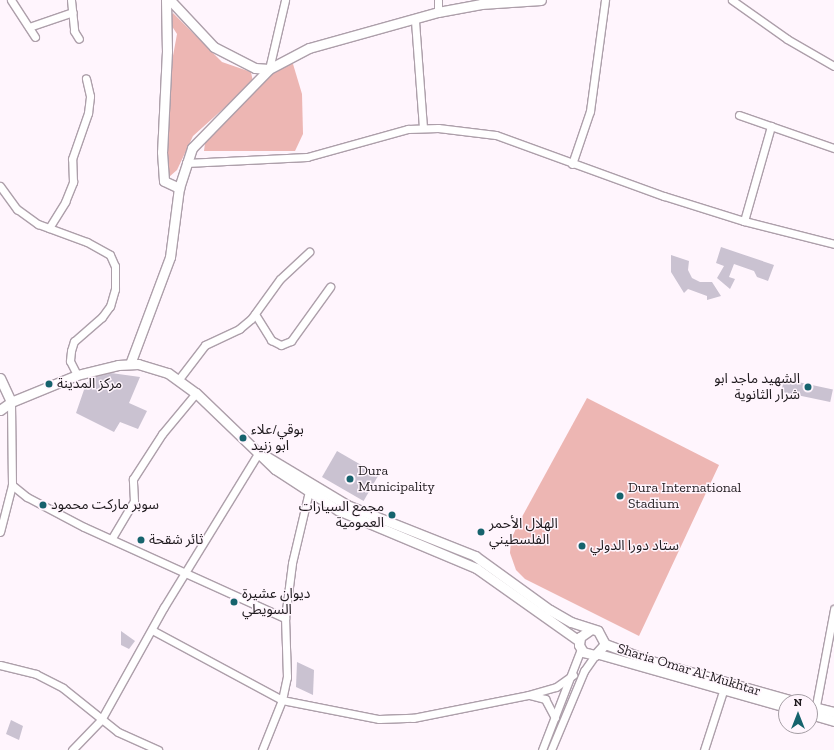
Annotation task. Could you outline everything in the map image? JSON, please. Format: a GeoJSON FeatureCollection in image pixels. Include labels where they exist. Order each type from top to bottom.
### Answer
{"type":"FeatureCollection","features":[{"type":"Feature","properties":{"kind":"main road"},"geometry":{"type":"LineString","coordinates":[[166,0],[167,52],[162,152],[164,181],[179,188]]}},
{"type":"Feature","properties":{"kind":"main road"},"geometry":{"type":"LineString","coordinates":[[170,0],[214,47],[255,68],[270,69]]}},
{"type":"Feature","properties":{"kind":"main road"},"geometry":{"type":"LineString","coordinates":[[130,364],[170,257],[179,188],[186,163],[200,137],[270,69],[309,48],[415,21],[438,12],[481,4],[541,0]]}},
{"type":"Feature","properties":{"kind":"main road"},"geometry":{"type":"LineString","coordinates":[[0,410],[11,402],[77,375],[130,364],[153,367],[179,379],[259,452],[275,469],[338,510],[476,568],[580,645],[587,655],[597,654],[605,644],[601,633],[590,630],[550,610],[475,556],[347,505],[259,452]]}},
{"type":"Feature","properties":{"kind":"main road"},"geometry":{"type":"LineString","coordinates":[[0,378],[11,402]]}},
{"type":"Feature","properties":{"kind":"main road"},"geometry":{"type":"LineString","coordinates":[[580,645],[582,634],[590,630]]}},
{"type":"Feature","properties":{"kind":"main road","name":"Sharia Omar Al-Mukhtar"},"geometry":{"type":"LineString","coordinates":[[605,644],[778,704]]}},
{"type":"Feature","properties":{"kind":"main road","name":"Sharia Omar Al-Mukhtar"},"geometry":{"type":"LineString","coordinates":[[597,654],[778,698]]}},
{"type":"Feature","properties":{"kind":"main road"},"geometry":{"type":"LineString","coordinates":[[818,711],[834,712]]}},
{"type":"Feature","properties":{"kind":"main road"},"geometry":{"type":"LineString","coordinates":[[818,713],[834,721]]}},
{"type":"Feature","properties":{"kind":"street"},"geometry":{"type":"LineString","coordinates":[[11,0],[35,36]]}},
{"type":"Feature","properties":{"kind":"street"},"geometry":{"type":"LineString","coordinates":[[71,0],[74,31],[79,39]]}},
{"type":"Feature","properties":{"kind":"street"},"geometry":{"type":"LineString","coordinates":[[270,69],[285,0]]}},
{"type":"Feature","properties":{"kind":"street"},"geometry":{"type":"LineString","coordinates":[[438,0],[438,12]]}},
{"type":"Feature","properties":{"kind":"street"},"geometry":{"type":"LineString","coordinates":[[572,164],[590,111],[605,0]]}},
{"type":"Feature","properties":{"kind":"street"},"geometry":{"type":"LineString","coordinates":[[732,0],[787,39],[834,66]]}},
{"type":"Feature","properties":{"kind":"street"},"geometry":{"type":"LineString","coordinates":[[29,27],[73,12]]}},
{"type":"Feature","properties":{"kind":"street"},"geometry":{"type":"LineString","coordinates":[[415,21],[423,128]]}},
{"type":"Feature","properties":{"kind":"street"},"geometry":{"type":"LineString","coordinates":[[49,228],[65,202],[73,182],[74,153],[88,113],[90,96],[86,78]]}},
{"type":"Feature","properties":{"kind":"street"},"geometry":{"type":"LineString","coordinates":[[739,116],[834,148]]}},
{"type":"Feature","properties":{"kind":"street"},"geometry":{"type":"LineString","coordinates":[[744,221],[771,126]]}},
{"type":"Feature","properties":{"kind":"street"},"geometry":{"type":"LineString","coordinates":[[186,163],[307,157],[386,134],[423,128],[496,135],[572,164],[744,221],[834,244]]}},
{"type":"Feature","properties":{"kind":"street"},"geometry":{"type":"LineString","coordinates":[[0,186],[17,209],[49,228],[88,242],[110,255],[115,266],[115,289],[110,306],[102,317],[74,341],[70,361],[77,375]]}},
{"type":"Feature","properties":{"kind":"street"},"geometry":{"type":"LineString","coordinates":[[179,379],[205,344],[239,329],[255,314],[280,279],[309,252]]}},
{"type":"Feature","properties":{"kind":"street"},"geometry":{"type":"LineString","coordinates":[[255,314],[271,340],[281,345],[291,341],[330,287]]}},
{"type":"Feature","properties":{"kind":"street"},"geometry":{"type":"LineString","coordinates":[[112,538],[135,499],[133,479],[162,434],[196,393]]}},
{"type":"Feature","properties":{"kind":"street"},"geometry":{"type":"LineString","coordinates":[[0,532],[12,485],[11,402]]}},
{"type":"Feature","properties":{"kind":"street"},"geometry":{"type":"LineString","coordinates":[[72,750],[101,720],[152,630],[259,452]]}},
{"type":"Feature","properties":{"kind":"street"},"geometry":{"type":"LineString","coordinates":[[12,485],[27,497],[186,574],[285,618]]}},
{"type":"Feature","properties":{"kind":"street"},"geometry":{"type":"LineString","coordinates":[[262,750],[282,700],[287,677],[285,618],[292,563],[309,491]]}},
{"type":"Feature","properties":{"kind":"street"},"geometry":{"type":"LineString","coordinates":[[816,694],[834,609]]}},
{"type":"Feature","properties":{"kind":"street"},"geometry":{"type":"LineString","coordinates":[[152,630],[282,700],[379,719],[413,718],[528,695],[556,687],[573,675]]}},
{"type":"Feature","properties":{"kind":"street"},"geometry":{"type":"LineString","coordinates":[[542,750],[573,675],[580,645]]}},
{"type":"Feature","properties":{"kind":"street"},"geometry":{"type":"LineString","coordinates":[[551,750],[584,671],[597,654]]}},
{"type":"Feature","properties":{"kind":"street"},"geometry":{"type":"LineString","coordinates":[[0,665],[36,674],[63,688],[101,720],[118,732],[158,750]]}},
{"type":"Feature","properties":{"kind":"street"},"geometry":{"type":"LineString","coordinates":[[704,750],[724,686]]}},
{"type":"Feature","properties":{"kind":"street"},"geometry":{"type":"LineString","coordinates":[[528,695],[545,699],[555,718]]}},
{"type":"Feature","properties":{"kind":"shaded area"},"geometry":{"type":"Polygon","coordinates":[[[173,13],[222,62],[251,72],[253,82],[193,136],[177,170],[169,177],[166,171],[166,94],[177,34],[168,20],[173,13]]]}},
{"type":"Feature","properties":{"kind":"shaded area"},"geometry":{"type":"Polygon","coordinates":[[[293,64],[302,94],[303,134],[295,151],[204,151],[206,135],[281,65],[293,64]]]}},
{"type":"Feature","properties":{"kind":"shaded area","name":"Dura International Stadium"},"geometry":{"type":"Polygon","coordinates":[[[587,398],[719,465],[639,636],[525,579],[516,570],[510,553],[511,540],[517,526],[587,398]]]}},
{"type":"Feature","properties":{"kind":"building"},"geometry":{"type":"Polygon","coordinates":[[[721,247],[774,265],[768,281],[757,277],[754,271],[734,264],[729,277],[735,279],[730,289],[717,278],[724,266],[716,263],[721,247]]]}},
{"type":"Feature","properties":{"kind":"building"},"geometry":{"type":"Polygon","coordinates":[[[671,255],[689,261],[688,270],[692,278],[700,282],[712,282],[721,296],[707,300],[707,296],[688,289],[684,293],[671,272],[671,255]]]}},
{"type":"Feature","properties":{"kind":"building"},"geometry":{"type":"Polygon","coordinates":[[[111,373],[140,377],[129,403],[147,411],[138,429],[120,422],[114,432],[76,413],[86,384],[93,377],[111,373]]]}},
{"type":"Feature","properties":{"kind":"building"},"geometry":{"type":"Polygon","coordinates":[[[784,379],[833,389],[830,402],[781,392],[784,379]]]}},
{"type":"Feature","properties":{"kind":"building"},"geometry":{"type":"Polygon","coordinates":[[[337,451],[379,475],[364,501],[322,477],[337,451]]]}},
{"type":"Feature","properties":{"kind":"building"},"geometry":{"type":"Polygon","coordinates":[[[121,631],[135,641],[129,649],[121,645],[121,631]]]}},
{"type":"Feature","properties":{"kind":"building"},"geometry":{"type":"Polygon","coordinates":[[[297,662],[314,670],[313,695],[296,687],[297,662]]]}},
{"type":"Feature","properties":{"kind":"building"},"geometry":{"type":"Polygon","coordinates":[[[11,720],[23,726],[19,740],[6,734],[11,720]]]}},
{"type":"Feature","properties":{"kind":"place","name":"مركز المدينة"},"geometry":{"type":"Point","coordinates":[49,384]}},
{"type":"Feature","properties":{"kind":"place","name":"الشهيد ماجد ابو شرار الثانوية"},"geometry":{"type":"Point","coordinates":[808,387]}},
{"type":"Feature","properties":{"kind":"place","name":"بوقي/علاء ابو زنيد"},"geometry":{"type":"Point","coordinates":[243,438]}},
{"type":"Feature","properties":{"kind":"place","name":"Dura Municipality"},"geometry":{"type":"Point","coordinates":[350,479]}},
{"type":"Feature","properties":{"kind":"place","name":"Dura International Stadium"},"geometry":{"type":"Point","coordinates":[620,496]}},
{"type":"Feature","properties":{"kind":"place","name":"سوبر ماركت محمود"},"geometry":{"type":"Point","coordinates":[43,505]}},
{"type":"Feature","properties":{"kind":"place","name":"مجمع السيارات العمومية"},"geometry":{"type":"Point","coordinates":[392,515]}},
{"type":"Feature","properties":{"kind":"place","name":"الهلال الأحمر الفلسطيني"},"geometry":{"type":"Point","coordinates":[481,532]}},
{"type":"Feature","properties":{"kind":"place","name":"ثائر شقحة"},"geometry":{"type":"Point","coordinates":[141,540]}},
{"type":"Feature","properties":{"kind":"place","name":"ستاد دورا الدولي"},"geometry":{"type":"Point","coordinates":[582,546]}},
{"type":"Feature","properties":{"kind":"place","name":"ديوان عشيرة السويطي"},"geometry":{"type":"Point","coordinates":[234,602]}}]}
